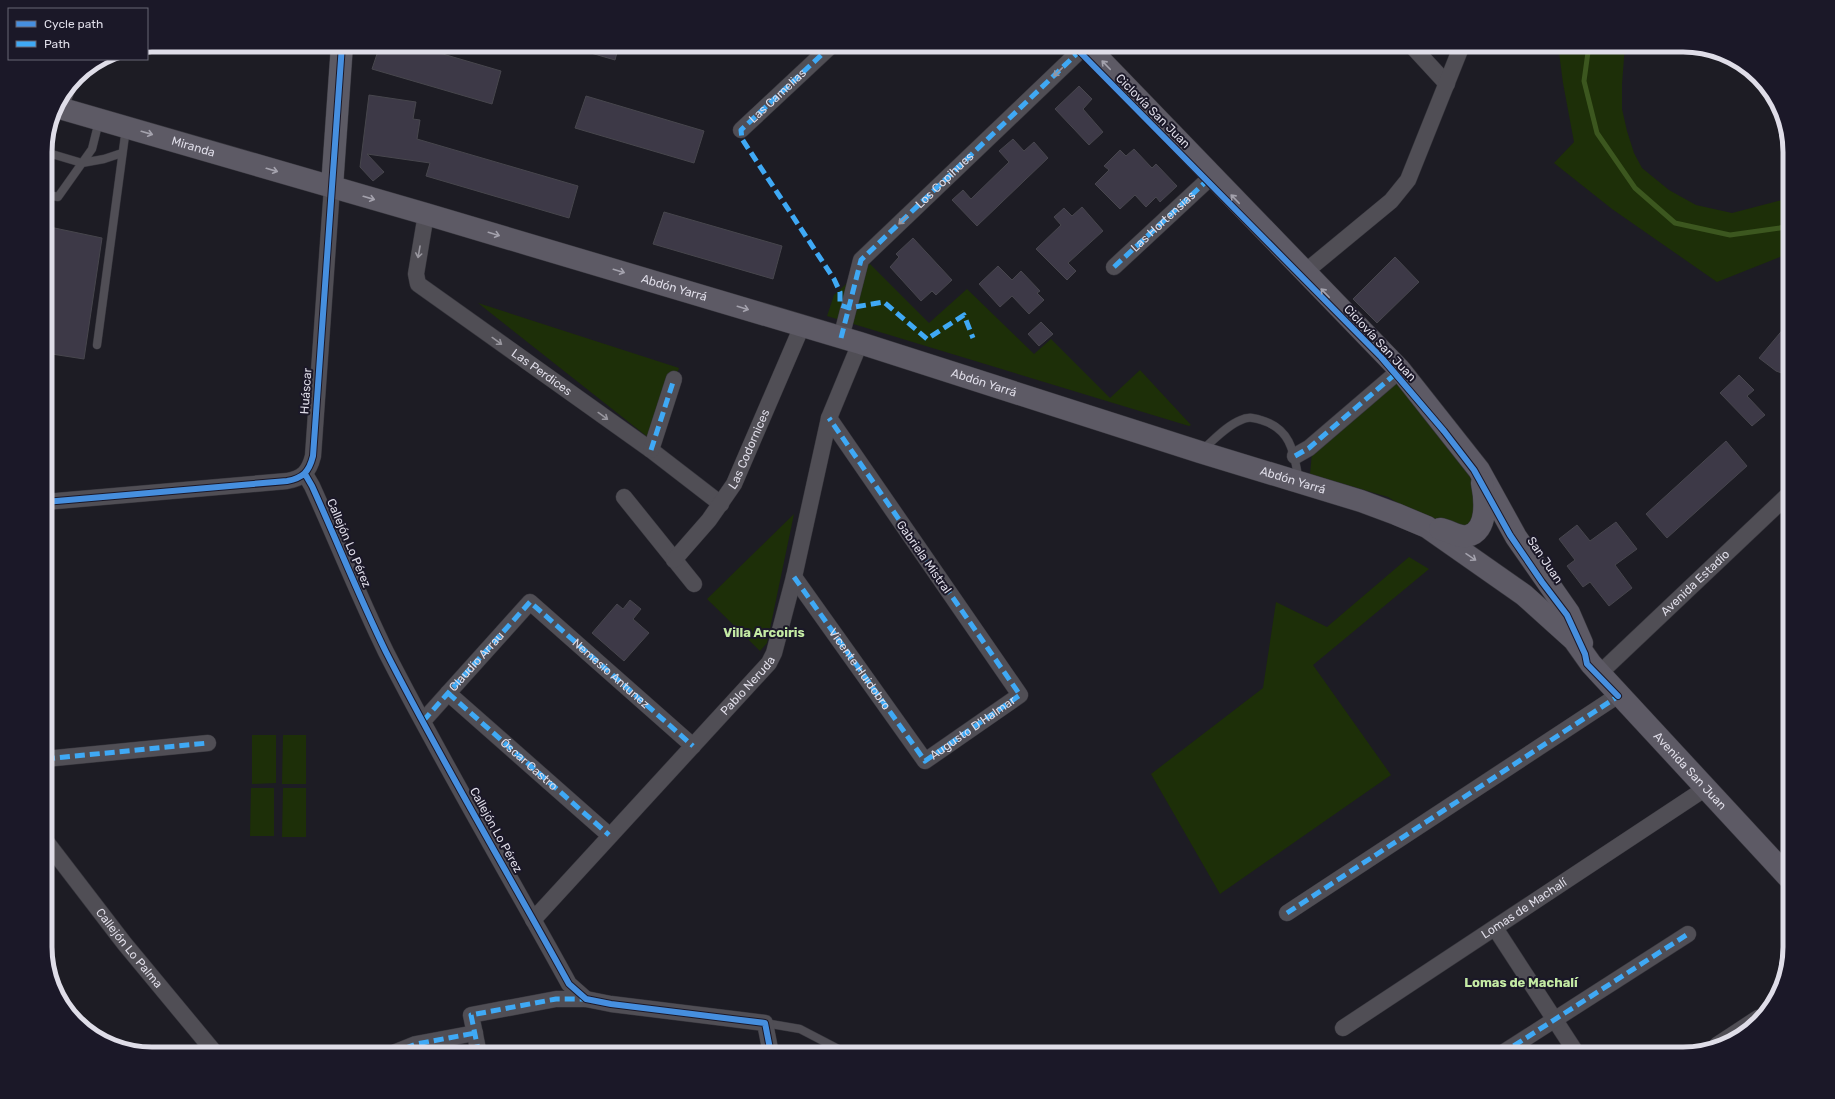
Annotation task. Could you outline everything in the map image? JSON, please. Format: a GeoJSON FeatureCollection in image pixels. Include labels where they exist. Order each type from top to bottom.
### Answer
{"type":"FeatureCollection","features":[{"type":"Feature","properties":{"kind":"main road","name":"San Juan"},"geometry":{"type":"LineString","coordinates":[[1093,52],[1400,370],[1478,470],[1516,536],[1569,613],[1595,668]]}},
{"type":"Feature","properties":{"kind":"main road","name":"Miranda"},"geometry":{"type":"LineString","coordinates":[[62,109],[332,187]]}},
{"type":"Feature","properties":{"kind":"main road","name":"Abdón Yarrá"},"geometry":{"type":"LineString","coordinates":[[332,187],[851,340],[1200,452],[1361,501],[1427,527],[1487,568],[1540,608],[1574,640],[1595,668]]}},
{"type":"Feature","properties":{"kind":"main road"},"geometry":{"type":"LineString","coordinates":[[1427,527],[1445,530],[1460,536],[1468,536],[1476,530],[1482,521],[1485,511],[1484,496],[1478,470]]}},
{"type":"Feature","properties":{"kind":"main road","name":"Avenida San Juan"},"geometry":{"type":"LineString","coordinates":[[1595,668],[1783,871]]}},
{"type":"Feature","properties":{"kind":"street","name":"Huáscar"},"geometry":{"type":"LineString","coordinates":[[305,474],[309,471],[313,456],[342,52]]}},
{"type":"Feature","properties":{"kind":"street","name":"Las Camelias"},"geometry":{"type":"LineString","coordinates":[[741,130],[825,52]]}},
{"type":"Feature","properties":{"kind":"street","name":"Los Copihues"},"geometry":{"type":"LineString","coordinates":[[851,340],[861,260],[1079,52]]}},
{"type":"Feature","properties":{"kind":"street"},"geometry":{"type":"LineString","coordinates":[[1417,52],[1447,84]]}},
{"type":"Feature","properties":{"kind":"street"},"geometry":{"type":"LineString","coordinates":[[1305,272],[1391,201],[1408,180],[1459,52]]}},
{"type":"Feature","properties":{"kind":"street","name":"Las Hortensias"},"geometry":{"type":"LineString","coordinates":[[1114,267],[1212,176]]}},
{"type":"Feature","properties":{"kind":"street","name":"Las Perdices"},"geometry":{"type":"LineString","coordinates":[[426,214],[416,274],[418,284],[651,450],[721,504]]}},
{"type":"Feature","properties":{"kind":"street","name":"Las Codornices"},"geometry":{"type":"LineString","coordinates":[[674,560],[721,504],[738,476],[802,326]]}},
{"type":"Feature","properties":{"kind":"street","name":"Pablo Neruda"},"geometry":{"type":"LineString","coordinates":[[533,920],[609,835],[769,663],[778,643],[829,418],[851,340]]}},
{"type":"Feature","properties":{"kind":"street"},"geometry":{"type":"LineString","coordinates":[[1295,456],[1309,448],[1400,370]]}},
{"type":"Feature","properties":{"kind":"street"},"geometry":{"type":"LineString","coordinates":[[651,450],[674,379]]}},
{"type":"Feature","properties":{"kind":"street","name":"Gabriela Mistral"},"geometry":{"type":"LineString","coordinates":[[829,418],[1020,695]]}},
{"type":"Feature","properties":{"kind":"street"},"geometry":{"type":"LineString","coordinates":[[52,501],[287,481],[300,478],[305,474]]}},
{"type":"Feature","properties":{"kind":"street","name":"Callejón Lo Pérez"},"geometry":{"type":"LineString","coordinates":[[305,474],[316,495],[371,620],[423,721],[568,984],[586,999],[611,1004],[766,1023]]}},
{"type":"Feature","properties":{"kind":"street"},"geometry":{"type":"LineString","coordinates":[[624,498],[694,584]]}},
{"type":"Feature","properties":{"kind":"street","name":"Avenida Estadio"},"geometry":{"type":"LineString","coordinates":[[1595,668],[1783,499]]}},
{"type":"Feature","properties":{"kind":"street","name":"Vicente Huidobro"},"geometry":{"type":"LineString","coordinates":[[794,577],[925,761]]}},
{"type":"Feature","properties":{"kind":"street","name":"Claudio Arrau"},"geometry":{"type":"LineString","coordinates":[[423,721],[530,602]]}},
{"type":"Feature","properties":{"kind":"street","name":"Nemesio Antunez"},"geometry":{"type":"LineString","coordinates":[[530,602],[693,746]]}},
{"type":"Feature","properties":{"kind":"street","name":"Óscar Castro"},"geometry":{"type":"LineString","coordinates":[[448,693],[609,835]]}},
{"type":"Feature","properties":{"kind":"street"},"geometry":{"type":"LineString","coordinates":[[1287,912],[1620,694]]}},
{"type":"Feature","properties":{"kind":"street","name":"Augusto D'Halmar"},"geometry":{"type":"LineString","coordinates":[[925,761],[1020,695]]}},
{"type":"Feature","properties":{"kind":"street"},"geometry":{"type":"LineString","coordinates":[[52,758],[208,743]]}},
{"type":"Feature","properties":{"kind":"street","name":"Lomas de Machalí"},"geometry":{"type":"LineString","coordinates":[[1343,1028],[1706,788]]}},
{"type":"Feature","properties":{"kind":"street","name":"Callejón Lo Palma"},"geometry":{"type":"LineString","coordinates":[[52,861],[124,943],[210,1047]]}},
{"type":"Feature","properties":{"kind":"street"},"geometry":{"type":"LineString","coordinates":[[1495,928],[1572,1047]]}},
{"type":"Feature","properties":{"kind":"street"},"geometry":{"type":"LineString","coordinates":[[1512,1047],[1688,934]]}},
{"type":"Feature","properties":{"kind":"street"},"geometry":{"type":"LineString","coordinates":[[478,1047],[471,1015],[556,999],[586,999]]}},
{"type":"Feature","properties":{"kind":"street"},"geometry":{"type":"LineString","coordinates":[[766,1023],[770,1047]]}},
{"type":"Feature","properties":{"kind":"street"},"geometry":{"type":"LineString","coordinates":[[408,1047],[416,1044],[475,1033]]}},
{"type":"Feature","properties":{"kind":"lane"},"geometry":{"type":"LineString","coordinates":[[52,196],[58,197],[92,149],[99,119]]}},
{"type":"Feature","properties":{"kind":"lane"},"geometry":{"type":"LineString","coordinates":[[97,345],[126,127]]}},
{"type":"Feature","properties":{"kind":"lane"},"geometry":{"type":"LineString","coordinates":[[52,154],[82,163],[104,159],[122,153]]}},
{"type":"Feature","properties":{"kind":"lane"},"geometry":{"type":"LineString","coordinates":[[1200,452],[1235,423],[1250,417],[1272,423],[1289,440],[1295,456],[1300,483]]}},
{"type":"Feature","properties":{"kind":"lane"},"geometry":{"type":"LineString","coordinates":[[766,1023],[800,1029],[835,1047]]}},
{"type":"Feature","properties":{"kind":"green space"},"geometry":{"type":"Polygon","coordinates":[[[1559,52],[1624,52],[1622,109],[1634,153],[1642,168],[1669,190],[1696,205],[1732,213],[1783,200],[1783,256],[1717,282],[1612,209],[1554,163],[1574,142],[1559,52]]]}},
{"type":"Feature","properties":{"kind":"green space"},"geometry":{"type":"Polygon","coordinates":[[[869,263],[929,323],[967,289],[1034,354],[1051,339],[1110,398],[1140,370],[1191,425],[1189,426],[827,316],[834,295],[869,263]]]}},
{"type":"Feature","properties":{"kind":"green space"},"geometry":{"type":"Polygon","coordinates":[[[478,303],[679,368],[654,442],[478,303]]]}},
{"type":"Feature","properties":{"kind":"green space"},"geometry":{"type":"Polygon","coordinates":[[[1395,379],[1426,409],[1473,481],[1481,501],[1465,532],[1423,519],[1388,497],[1310,474],[1312,453],[1395,379]]]}},
{"type":"Feature","properties":{"kind":"green space"},"geometry":{"type":"Polygon","coordinates":[[[794,514],[767,643],[760,651],[707,599],[794,514]]]}},
{"type":"Feature","properties":{"kind":"green space"},"geometry":{"type":"Polygon","coordinates":[[[1409,557],[1429,569],[1313,665],[1391,775],[1220,894],[1151,774],[1263,688],[1276,602],[1327,627],[1409,557]]]}},
{"type":"Feature","properties":{"kind":"green space"},"geometry":{"type":"Polygon","coordinates":[[[252,735],[276,735],[276,783],[252,784],[252,735]]]}},
{"type":"Feature","properties":{"kind":"green space"},"geometry":{"type":"Polygon","coordinates":[[[283,735],[306,735],[306,784],[282,784],[283,735]]]}},
{"type":"Feature","properties":{"kind":"green space"},"geometry":{"type":"Polygon","coordinates":[[[251,788],[274,788],[274,836],[250,836],[251,788]]]}},
{"type":"Feature","properties":{"kind":"green space"},"geometry":{"type":"Polygon","coordinates":[[[283,788],[306,788],[306,837],[282,837],[283,788]]]}},
{"type":"Feature","properties":{"kind":"building"},"geometry":{"type":"Polygon","coordinates":[[[378,52],[436,52],[501,71],[492,104],[372,69],[378,52]]]}},
{"type":"Feature","properties":{"kind":"building"},"geometry":{"type":"Polygon","coordinates":[[[587,52],[617,52],[615,60],[587,52]]]}},
{"type":"Feature","properties":{"kind":"building"},"geometry":{"type":"Polygon","coordinates":[[[1079,86],[1092,99],[1083,109],[1103,132],[1089,145],[1055,109],[1079,86]]]}},
{"type":"Feature","properties":{"kind":"building"},"geometry":{"type":"Polygon","coordinates":[[[369,95],[416,102],[413,119],[420,120],[417,139],[578,186],[569,218],[426,176],[430,163],[367,154],[384,172],[373,181],[360,167],[369,95]]]}},
{"type":"Feature","properties":{"kind":"building"},"geometry":{"type":"Polygon","coordinates":[[[586,96],[704,131],[694,163],[575,128],[586,96]]]}},
{"type":"Feature","properties":{"kind":"building"},"geometry":{"type":"Polygon","coordinates":[[[1013,139],[1024,151],[1034,142],[1048,158],[977,226],[952,200],[963,190],[971,199],[1009,162],[999,151],[1013,139]]]}},
{"type":"Feature","properties":{"kind":"building"},"geometry":{"type":"Polygon","coordinates":[[[1134,149],[1152,168],[1156,164],[1177,186],[1160,202],[1156,197],[1146,207],[1135,195],[1120,209],[1095,184],[1109,170],[1104,166],[1120,150],[1126,156],[1134,149]]]}},
{"type":"Feature","properties":{"kind":"building"},"geometry":{"type":"Polygon","coordinates":[[[1082,207],[1103,231],[1068,263],[1076,271],[1067,280],[1036,249],[1061,225],[1054,217],[1064,208],[1072,216],[1082,207]]]}},
{"type":"Feature","properties":{"kind":"building"},"geometry":{"type":"Polygon","coordinates":[[[664,212],[782,246],[773,279],[653,244],[664,212]]]}},
{"type":"Feature","properties":{"kind":"building"},"geometry":{"type":"Polygon","coordinates":[[[52,227],[102,238],[84,359],[52,354],[52,227]]]}},
{"type":"Feature","properties":{"kind":"building"},"geometry":{"type":"Polygon","coordinates":[[[913,238],[952,280],[936,295],[932,291],[921,301],[890,267],[899,257],[896,254],[913,238]]]}},
{"type":"Feature","properties":{"kind":"building"},"geometry":{"type":"Polygon","coordinates":[[[1395,257],[1419,282],[1377,323],[1353,299],[1395,257]]]}},
{"type":"Feature","properties":{"kind":"building"},"geometry":{"type":"Polygon","coordinates":[[[998,266],[1012,280],[1021,271],[1040,291],[1037,293],[1044,300],[1029,314],[1012,296],[1000,307],[979,284],[998,266]]]}},
{"type":"Feature","properties":{"kind":"building"},"geometry":{"type":"Polygon","coordinates":[[[1041,322],[1053,334],[1039,346],[1028,334],[1041,322]]]}},
{"type":"Feature","properties":{"kind":"building"},"geometry":{"type":"Polygon","coordinates":[[[1783,329],[1783,374],[1776,371],[1759,358],[1783,329]]]}},
{"type":"Feature","properties":{"kind":"building"},"geometry":{"type":"Polygon","coordinates":[[[1739,375],[1754,390],[1747,396],[1765,415],[1752,426],[1720,393],[1739,375]]]}},
{"type":"Feature","properties":{"kind":"building"},"geometry":{"type":"Polygon","coordinates":[[[1726,441],[1747,466],[1667,538],[1646,514],[1726,441]]]}},
{"type":"Feature","properties":{"kind":"building"},"geometry":{"type":"Polygon","coordinates":[[[1616,522],[1637,549],[1615,565],[1632,588],[1609,606],[1590,582],[1583,587],[1567,566],[1575,560],[1559,539],[1577,525],[1590,541],[1616,522]]]}},
{"type":"Feature","properties":{"kind":"building"},"geometry":{"type":"Polygon","coordinates":[[[630,600],[641,609],[633,619],[649,633],[624,661],[592,633],[617,604],[623,609],[630,600]]]}},
{"type":"Feature","properties":{"kind":"waterway"},"geometry":{"type":"LineString","coordinates":[[1588,52],[1584,81],[1597,133],[1635,188],[1675,223],[1730,235],[1783,227]]}},
{"type":"Feature","properties":{"kind":"marked path"},"geometry":{"type":"LineString","coordinates":[[825,52],[741,130],[742,139],[834,279],[840,292],[840,305],[849,308],[884,302],[927,339],[964,315],[973,338]]}},
{"type":"Feature","properties":{"kind":"marked path"},"geometry":{"type":"LineString","coordinates":[[841,338],[861,260],[1079,52]]}},
{"type":"Feature","properties":{"kind":"marked path"},"geometry":{"type":"LineString","coordinates":[[1114,267],[1212,176]]}},
{"type":"Feature","properties":{"kind":"marked path"},"geometry":{"type":"LineString","coordinates":[[1295,456],[1309,448],[1400,370]]}},
{"type":"Feature","properties":{"kind":"marked path"},"geometry":{"type":"LineString","coordinates":[[651,450],[674,379]]}},
{"type":"Feature","properties":{"kind":"marked path"},"geometry":{"type":"LineString","coordinates":[[794,577],[925,761],[1020,695],[829,418]]}},
{"type":"Feature","properties":{"kind":"marked path"},"geometry":{"type":"LineString","coordinates":[[423,721],[530,602],[693,746]]}},
{"type":"Feature","properties":{"kind":"marked path"},"geometry":{"type":"LineString","coordinates":[[448,693],[609,835]]}},
{"type":"Feature","properties":{"kind":"marked path"},"geometry":{"type":"LineString","coordinates":[[1287,913],[1620,695]]}},
{"type":"Feature","properties":{"kind":"marked path"},"geometry":{"type":"LineString","coordinates":[[52,758],[208,743]]}},
{"type":"Feature","properties":{"kind":"marked path"},"geometry":{"type":"LineString","coordinates":[[52,858],[56,854]]}},
{"type":"Feature","properties":{"kind":"marked path"},"geometry":{"type":"LineString","coordinates":[[1512,1047],[1688,934]]}},
{"type":"Feature","properties":{"kind":"marked path"},"geometry":{"type":"LineString","coordinates":[[478,1047],[471,1015],[556,999],[586,999]]}},
{"type":"Feature","properties":{"kind":"marked path"},"geometry":{"type":"LineString","coordinates":[[408,1047],[416,1044],[475,1033]]}},
{"type":"Feature","properties":{"kind":"cycle path"},"geometry":{"type":"LineString","coordinates":[[52,501],[287,481],[301,476],[310,466],[313,456],[342,52]]}},
{"type":"Feature","properties":{"kind":"cycle path","name":"Ciclovía San Juan"},"geometry":{"type":"LineString","coordinates":[[1080,52],[1381,357],[1444,431],[1474,470],[1510,535],[1542,582],[1567,615],[1585,654],[1587,664],[1618,696]]}},
{"type":"Feature","properties":{"kind":"cycle path"},"geometry":{"type":"LineString","coordinates":[[305,474],[312,486],[386,652],[453,777],[569,984],[586,999],[611,1004],[765,1023],[770,1047]]}},
{"type":"Feature","properties":{"kind":"district","name":"Villa Arcoiris"},"geometry":{"type":"Point","coordinates":[764,632]}},
{"type":"Feature","properties":{"kind":"district","name":"Lomas de Machalí"},"geometry":{"type":"Point","coordinates":[1521,982]}}]}
